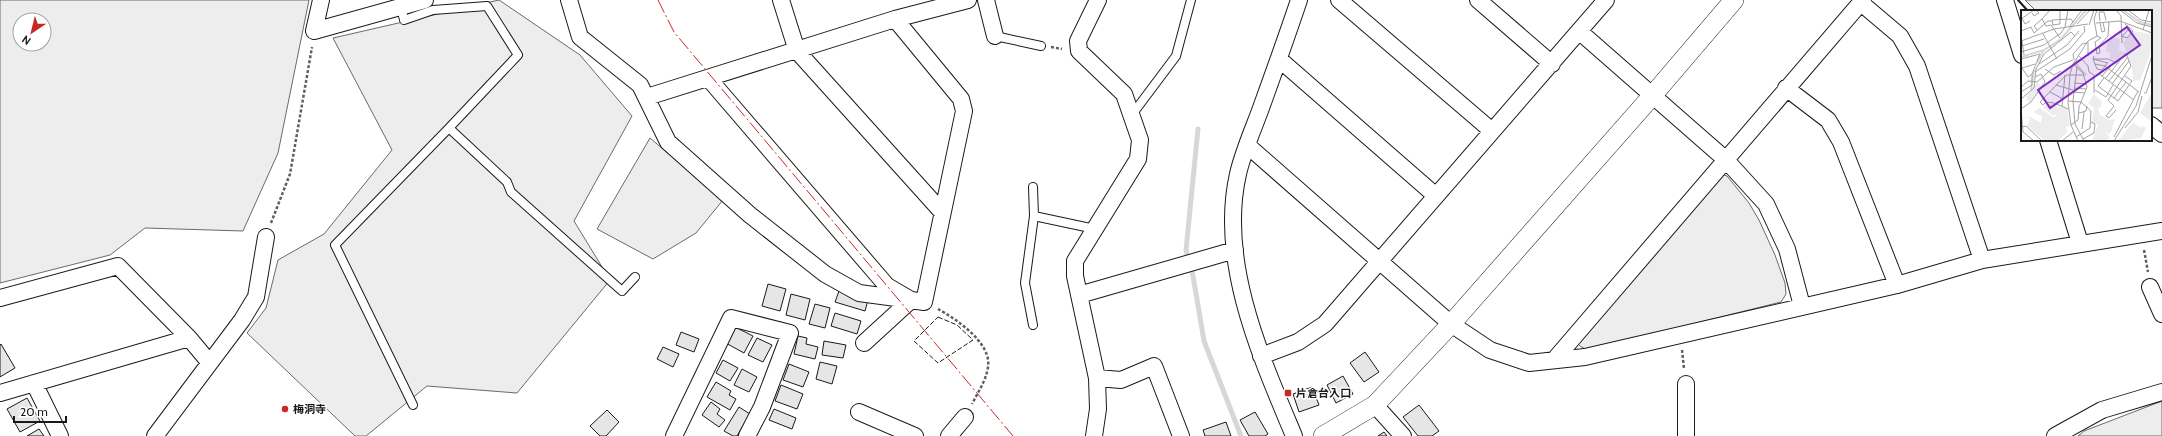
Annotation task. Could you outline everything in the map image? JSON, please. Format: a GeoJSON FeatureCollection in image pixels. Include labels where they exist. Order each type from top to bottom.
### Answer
{"type":"FeatureCollection","features":[{"type":"Feature","properties":{"kind":"street"},"geometry":{"type":"LineString","coordinates":[[321,0],[314,31],[425,0]]}},
{"type":"Feature","properties":{"kind":"street"},"geometry":{"type":"LineString","coordinates":[[569,0],[580,37],[640,84],[668,142],[750,215],[825,274],[859,293],[918,301]]}},
{"type":"Feature","properties":{"kind":"street"},"geometry":{"type":"LineString","coordinates":[[781,0],[797,51],[942,212]]}},
{"type":"Feature","properties":{"kind":"street"},"geometry":{"type":"LineString","coordinates":[[647,97],[709,79],[895,19],[968,0]]}},
{"type":"Feature","properties":{"kind":"street"},"geometry":{"type":"LineString","coordinates":[[986,0],[995,36]]}},
{"type":"Feature","properties":{"kind":"street"},"geometry":{"type":"LineString","coordinates":[[1094,436],[1098,409],[1097,378],[1075,276],[1075,261],[1138,159],[1140,140],[1124,94],[1079,51],[1078,41],[1098,0]]}},
{"type":"Feature","properties":{"kind":"street"},"geometry":{"type":"LineString","coordinates":[[1294,436],[1261,356],[1243,295],[1234,250],[1234,198],[1238,174],[1247,145],[1300,0]]}},
{"type":"Feature","properties":{"kind":"street"},"geometry":{"type":"LineString","coordinates":[[1339,0],[1492,131]]}},
{"type":"Feature","properties":{"kind":"street"},"geometry":{"type":"LineString","coordinates":[[1478,0],[1552,64]]}},
{"type":"Feature","properties":{"kind":"street"},"geometry":{"type":"LineString","coordinates":[[1261,356],[1298,342],[1325,324],[1378,261],[1580,32],[1606,0]]}},
{"type":"Feature","properties":{"kind":"street"},"geometry":{"type":"LineString","coordinates":[[1323,436],[1375,405],[1452,324],[1734,0]]}},
{"type":"Feature","properties":{"kind":"street"},"geometry":{"type":"LineString","coordinates":[[2006,0],[2021,19]]}},
{"type":"Feature","properties":{"kind":"street"},"geometry":{"type":"LineString","coordinates":[[2006,0],[2021,52]]}},
{"type":"Feature","properties":{"kind":"street"},"geometry":{"type":"LineString","coordinates":[[1555,359],[1862,1],[1900,36],[1917,66],[1982,260]]}},
{"type":"Feature","properties":{"kind":"street"},"geometry":{"type":"LineString","coordinates":[[864,343],[918,301],[942,212],[964,111],[961,100],[895,19]]}},
{"type":"Feature","properties":{"kind":"street"},"geometry":{"type":"LineString","coordinates":[[1580,32],[1725,159],[1766,204],[1787,249],[1802,306]]}},
{"type":"Feature","properties":{"kind":"street"},"geometry":{"type":"LineString","coordinates":[[1279,59],[1436,196]]}},
{"type":"Feature","properties":{"kind":"street"},"geometry":{"type":"LineString","coordinates":[[709,79],[887,286],[918,301]]}},
{"type":"Feature","properties":{"kind":"street"},"geometry":{"type":"LineString","coordinates":[[1786,88],[1828,120],[1841,142],[1897,285]]}},
{"type":"Feature","properties":{"kind":"street"},"geometry":{"type":"LineString","coordinates":[[2152,126],[2162,134]]}},
{"type":"Feature","properties":{"kind":"street"},"geometry":{"type":"LineString","coordinates":[[2048,141],[2080,243]]}},
{"type":"Feature","properties":{"kind":"street"},"geometry":{"type":"LineString","coordinates":[[1247,145],[1378,261],[1452,324],[1490,350],[1529,363],[1555,359],[1585,357],[1897,285],[1982,260],[2080,243],[2142,236],[2162,231]]}},
{"type":"Feature","properties":{"kind":"street"},"geometry":{"type":"LineString","coordinates":[[155,436],[242,320],[256,297],[266,237]]}},
{"type":"Feature","properties":{"kind":"street"},"geometry":{"type":"LineString","coordinates":[[1079,295],[1234,250]]}},
{"type":"Feature","properties":{"kind":"street"},"geometry":{"type":"LineString","coordinates":[[0,298],[118,266],[189,338],[209,362]]}},
{"type":"Feature","properties":{"kind":"street"},"geometry":{"type":"LineString","coordinates":[[2150,287],[2162,314]]}},
{"type":"Feature","properties":{"kind":"street"},"geometry":{"type":"LineString","coordinates":[[674,436],[731,318],[790,333],[762,407],[747,436]]}},
{"type":"Feature","properties":{"kind":"street"},"geometry":{"type":"LineString","coordinates":[[0,393],[189,338]]}},
{"type":"Feature","properties":{"kind":"street"},"geometry":{"type":"LineString","coordinates":[[1097,378],[1121,380],[1154,366],[1182,436]]}},
{"type":"Feature","properties":{"kind":"street"},"geometry":{"type":"LineString","coordinates":[[34,383],[60,436]]}},
{"type":"Feature","properties":{"kind":"street"},"geometry":{"type":"LineString","coordinates":[[1686,384],[1686,436]]}},
{"type":"Feature","properties":{"kind":"street"},"geometry":{"type":"LineString","coordinates":[[2055,436],[2102,410],[2162,392]]}},
{"type":"Feature","properties":{"kind":"street"},"geometry":{"type":"LineString","coordinates":[[1375,405],[1403,436]]}},
{"type":"Feature","properties":{"kind":"street"},"geometry":{"type":"LineString","coordinates":[[859,412],[915,436]]}},
{"type":"Feature","properties":{"kind":"street"},"geometry":{"type":"LineString","coordinates":[[949,436],[965,417]]}},
{"type":"Feature","properties":{"kind":"lane"},"geometry":{"type":"LineString","coordinates":[[1131,117],[1176,56],[1191,0]]}},
{"type":"Feature","properties":{"kind":"lane"},"geometry":{"type":"LineString","coordinates":[[400,7],[404,20],[433,10],[487,6],[518,55],[335,245],[413,405]]}},
{"type":"Feature","properties":{"kind":"lane"},"geometry":{"type":"LineString","coordinates":[[995,36],[1041,46]]}},
{"type":"Feature","properties":{"kind":"lane"},"geometry":{"type":"LineString","coordinates":[[449,128],[507,182],[511,192],[622,291],[635,277]]}},
{"type":"Feature","properties":{"kind":"lane"},"geometry":{"type":"LineString","coordinates":[[1033,187],[1034,216],[1025,283],[1033,325]]}},
{"type":"Feature","properties":{"kind":"lane"},"geometry":{"type":"LineString","coordinates":[[1034,216],[1095,229]]}},
{"type":"Feature","properties":{"kind":"path"},"geometry":{"type":"LineString","coordinates":[[266,237],[290,174],[314,31]]}},
{"type":"Feature","properties":{"kind":"path"},"geometry":{"type":"LineString","coordinates":[[1041,46],[1079,51]]}},
{"type":"Feature","properties":{"kind":"path"},"geometry":{"type":"LineString","coordinates":[[2142,236],[2150,287]]}},
{"type":"Feature","properties":{"kind":"path"},"geometry":{"type":"LineString","coordinates":[[918,301],[962,324],[975,337],[984,352],[988,365],[984,382],[965,417]]}},
{"type":"Feature","properties":{"kind":"path"},"geometry":{"type":"LineString","coordinates":[[1680,335],[1686,384]]}},
{"type":"Feature","properties":{"kind":"shaded area"},"geometry":{"type":"Polygon","coordinates":[[[0,0],[309,0],[278,153],[243,231],[145,228],[110,255],[0,283],[0,0]]]}},
{"type":"Feature","properties":{"kind":"shaded area"},"geometry":{"type":"Polygon","coordinates":[[[499,0],[580,55],[632,116],[574,221],[610,280],[517,393],[427,386],[366,436],[355,436],[247,333],[266,308],[278,260],[324,234],[392,150],[333,38],[499,0]]]}},
{"type":"Feature","properties":{"kind":"shaded area"},"geometry":{"type":"Polygon","coordinates":[[[2025,0],[2162,0],[2162,108],[2152,108],[2152,10],[2035,10],[2025,0]]]}},
{"type":"Feature","properties":{"kind":"shaded area"},"geometry":{"type":"Polygon","coordinates":[[[650,138],[723,200],[696,233],[653,259],[597,229],[650,138]]]}},
{"type":"Feature","properties":{"kind":"shaded area"},"geometry":{"type":"Polygon","coordinates":[[[1721,174],[1727,176],[1749,203],[1759,220],[1775,255],[1785,283],[1786,294],[1781,302],[1587,350],[1580,346],[1576,342],[1721,174]]]}},
{"type":"Feature","properties":{"kind":"shaded area"},"geometry":{"type":"Polygon","coordinates":[[[2162,401],[2162,436],[2078,436],[2084,431],[2162,401]]]}},
{"type":"Feature","properties":{"kind":"building"},"geometry":{"type":"Polygon","coordinates":[[[768,284],[786,289],[780,311],[762,306],[768,284]]]}},
{"type":"Feature","properties":{"kind":"building"},"geometry":{"type":"Polygon","coordinates":[[[839,291],[868,300],[865,311],[835,302],[839,291]]]}},
{"type":"Feature","properties":{"kind":"building"},"geometry":{"type":"Polygon","coordinates":[[[791,294],[810,299],[805,320],[786,315],[791,294]]]}},
{"type":"Feature","properties":{"kind":"building"},"geometry":{"type":"Polygon","coordinates":[[[815,304],[830,308],[825,328],[809,324],[815,304]]]}},
{"type":"Feature","properties":{"kind":"building"},"geometry":{"type":"Polygon","coordinates":[[[835,313],[861,321],[857,334],[831,326],[835,313]]]}},
{"type":"Feature","properties":{"kind":"building"},"geometry":{"type":"Polygon","coordinates":[[[733,326],[753,336],[744,353],[724,342],[733,326]]]}},
{"type":"Feature","properties":{"kind":"building"},"geometry":{"type":"Polygon","coordinates":[[[681,332],[699,339],[694,352],[676,345],[681,332]]]}},
{"type":"Feature","properties":{"kind":"building"},"geometry":{"type":"Polygon","coordinates":[[[798,336],[807,338],[806,344],[818,347],[815,359],[794,354],[798,336]]]}},
{"type":"Feature","properties":{"kind":"building"},"geometry":{"type":"Polygon","coordinates":[[[757,338],[772,345],[763,362],[748,355],[757,338]]]}},
{"type":"Feature","properties":{"kind":"building"},"geometry":{"type":"Polygon","coordinates":[[[824,341],[846,345],[843,358],[822,355],[824,341]]]}},
{"type":"Feature","properties":{"kind":"building"},"geometry":{"type":"Polygon","coordinates":[[[1,344],[15,368],[0,377],[0,345],[1,344]]]}},
{"type":"Feature","properties":{"kind":"building"},"geometry":{"type":"Polygon","coordinates":[[[663,347],[679,354],[673,367],[657,359],[663,347]]]}},
{"type":"Feature","properties":{"kind":"building"},"geometry":{"type":"Polygon","coordinates":[[[1365,352],[1379,372],[1364,382],[1350,363],[1365,352]]]}},
{"type":"Feature","properties":{"kind":"building"},"geometry":{"type":"Polygon","coordinates":[[[723,360],[738,368],[730,381],[716,373],[723,360]]]}},
{"type":"Feature","properties":{"kind":"building"},"geometry":{"type":"Polygon","coordinates":[[[820,362],[837,366],[832,384],[816,379],[820,362]]]}},
{"type":"Feature","properties":{"kind":"building"},"geometry":{"type":"Polygon","coordinates":[[[789,364],[809,372],[803,387],[783,380],[789,364]]]}},
{"type":"Feature","properties":{"kind":"building"},"geometry":{"type":"Polygon","coordinates":[[[742,369],[757,377],[749,392],[734,385],[742,369]]]}},
{"type":"Feature","properties":{"kind":"building"},"geometry":{"type":"Polygon","coordinates":[[[1343,376],[1353,394],[1336,403],[1327,385],[1343,376]]]}},
{"type":"Feature","properties":{"kind":"building"},"geometry":{"type":"Polygon","coordinates":[[[716,382],[731,391],[729,395],[736,399],[730,410],[707,397],[716,382]]]}},
{"type":"Feature","properties":{"kind":"building"},"geometry":{"type":"Polygon","coordinates":[[[781,385],[803,394],[797,409],[775,401],[781,385]]]}},
{"type":"Feature","properties":{"kind":"building"},"geometry":{"type":"Polygon","coordinates":[[[1312,387],[1319,405],[1299,412],[1293,394],[1312,387]]]}},
{"type":"Feature","properties":{"kind":"building"},"geometry":{"type":"Polygon","coordinates":[[[27,398],[40,421],[20,432],[7,409],[27,398]]]}},
{"type":"Feature","properties":{"kind":"building"},"geometry":{"type":"Polygon","coordinates":[[[711,402],[720,409],[717,414],[725,420],[719,427],[702,415],[711,402]]]}},
{"type":"Feature","properties":{"kind":"building"},"geometry":{"type":"Polygon","coordinates":[[[1419,405],[1439,431],[1432,436],[1418,436],[1403,417],[1419,405]]]}},
{"type":"Feature","properties":{"kind":"building"},"geometry":{"type":"Polygon","coordinates":[[[739,407],[750,414],[737,436],[733,436],[724,431],[739,407]]]}},
{"type":"Feature","properties":{"kind":"building"},"geometry":{"type":"Polygon","coordinates":[[[774,409],[796,418],[792,429],[769,420],[774,409]]]}},
{"type":"Feature","properties":{"kind":"building"},"geometry":{"type":"Polygon","coordinates":[[[607,410],[619,422],[606,436],[600,436],[590,426],[607,410]]]}},
{"type":"Feature","properties":{"kind":"building"},"geometry":{"type":"Polygon","coordinates":[[[1255,412],[1268,434],[1265,436],[1249,436],[1240,420],[1255,412]]]}},
{"type":"Feature","properties":{"kind":"building"},"geometry":{"type":"Polygon","coordinates":[[[1226,422],[1231,436],[1205,436],[1203,430],[1226,422]]]}},
{"type":"Feature","properties":{"kind":"building"},"geometry":{"type":"Polygon","coordinates":[[[39,429],[44,436],[27,436],[39,429]]]}},
{"type":"Feature","properties":{"kind":"building"},"geometry":{"type":"Polygon","coordinates":[[[1384,432],[1387,436],[1378,436],[1384,432]]]}},
{"type":"Feature","properties":{"kind":"waterway"},"geometry":{"type":"LineString","coordinates":[[1198,129],[1186,250],[1193,276],[1204,341],[1241,436]]}},
{"type":"Feature","properties":{"kind":"fence"},"geometry":{"type":"LineString","coordinates":[[938,317],[957,325],[973,340],[938,363],[914,341],[938,317]]}},
{"type":"Feature","properties":{"kind":"wall"},"geometry":{"type":"LineString","coordinates":[[2018,0],[2027,10]]}},
{"type":"Feature","properties":{"kind":"power"},"geometry":{"type":"LineString","coordinates":[[658,0],[674,32],[1013,436]]}},
{"type":"Feature","properties":{"kind":"place","name":"片倉台入口"},"geometry":{"type":"Point","coordinates":[1288,393]}},
{"type":"Feature","properties":{"kind":"place","name":"梅洞寺"},"geometry":{"type":"Point","coordinates":[285,409]}}]}
